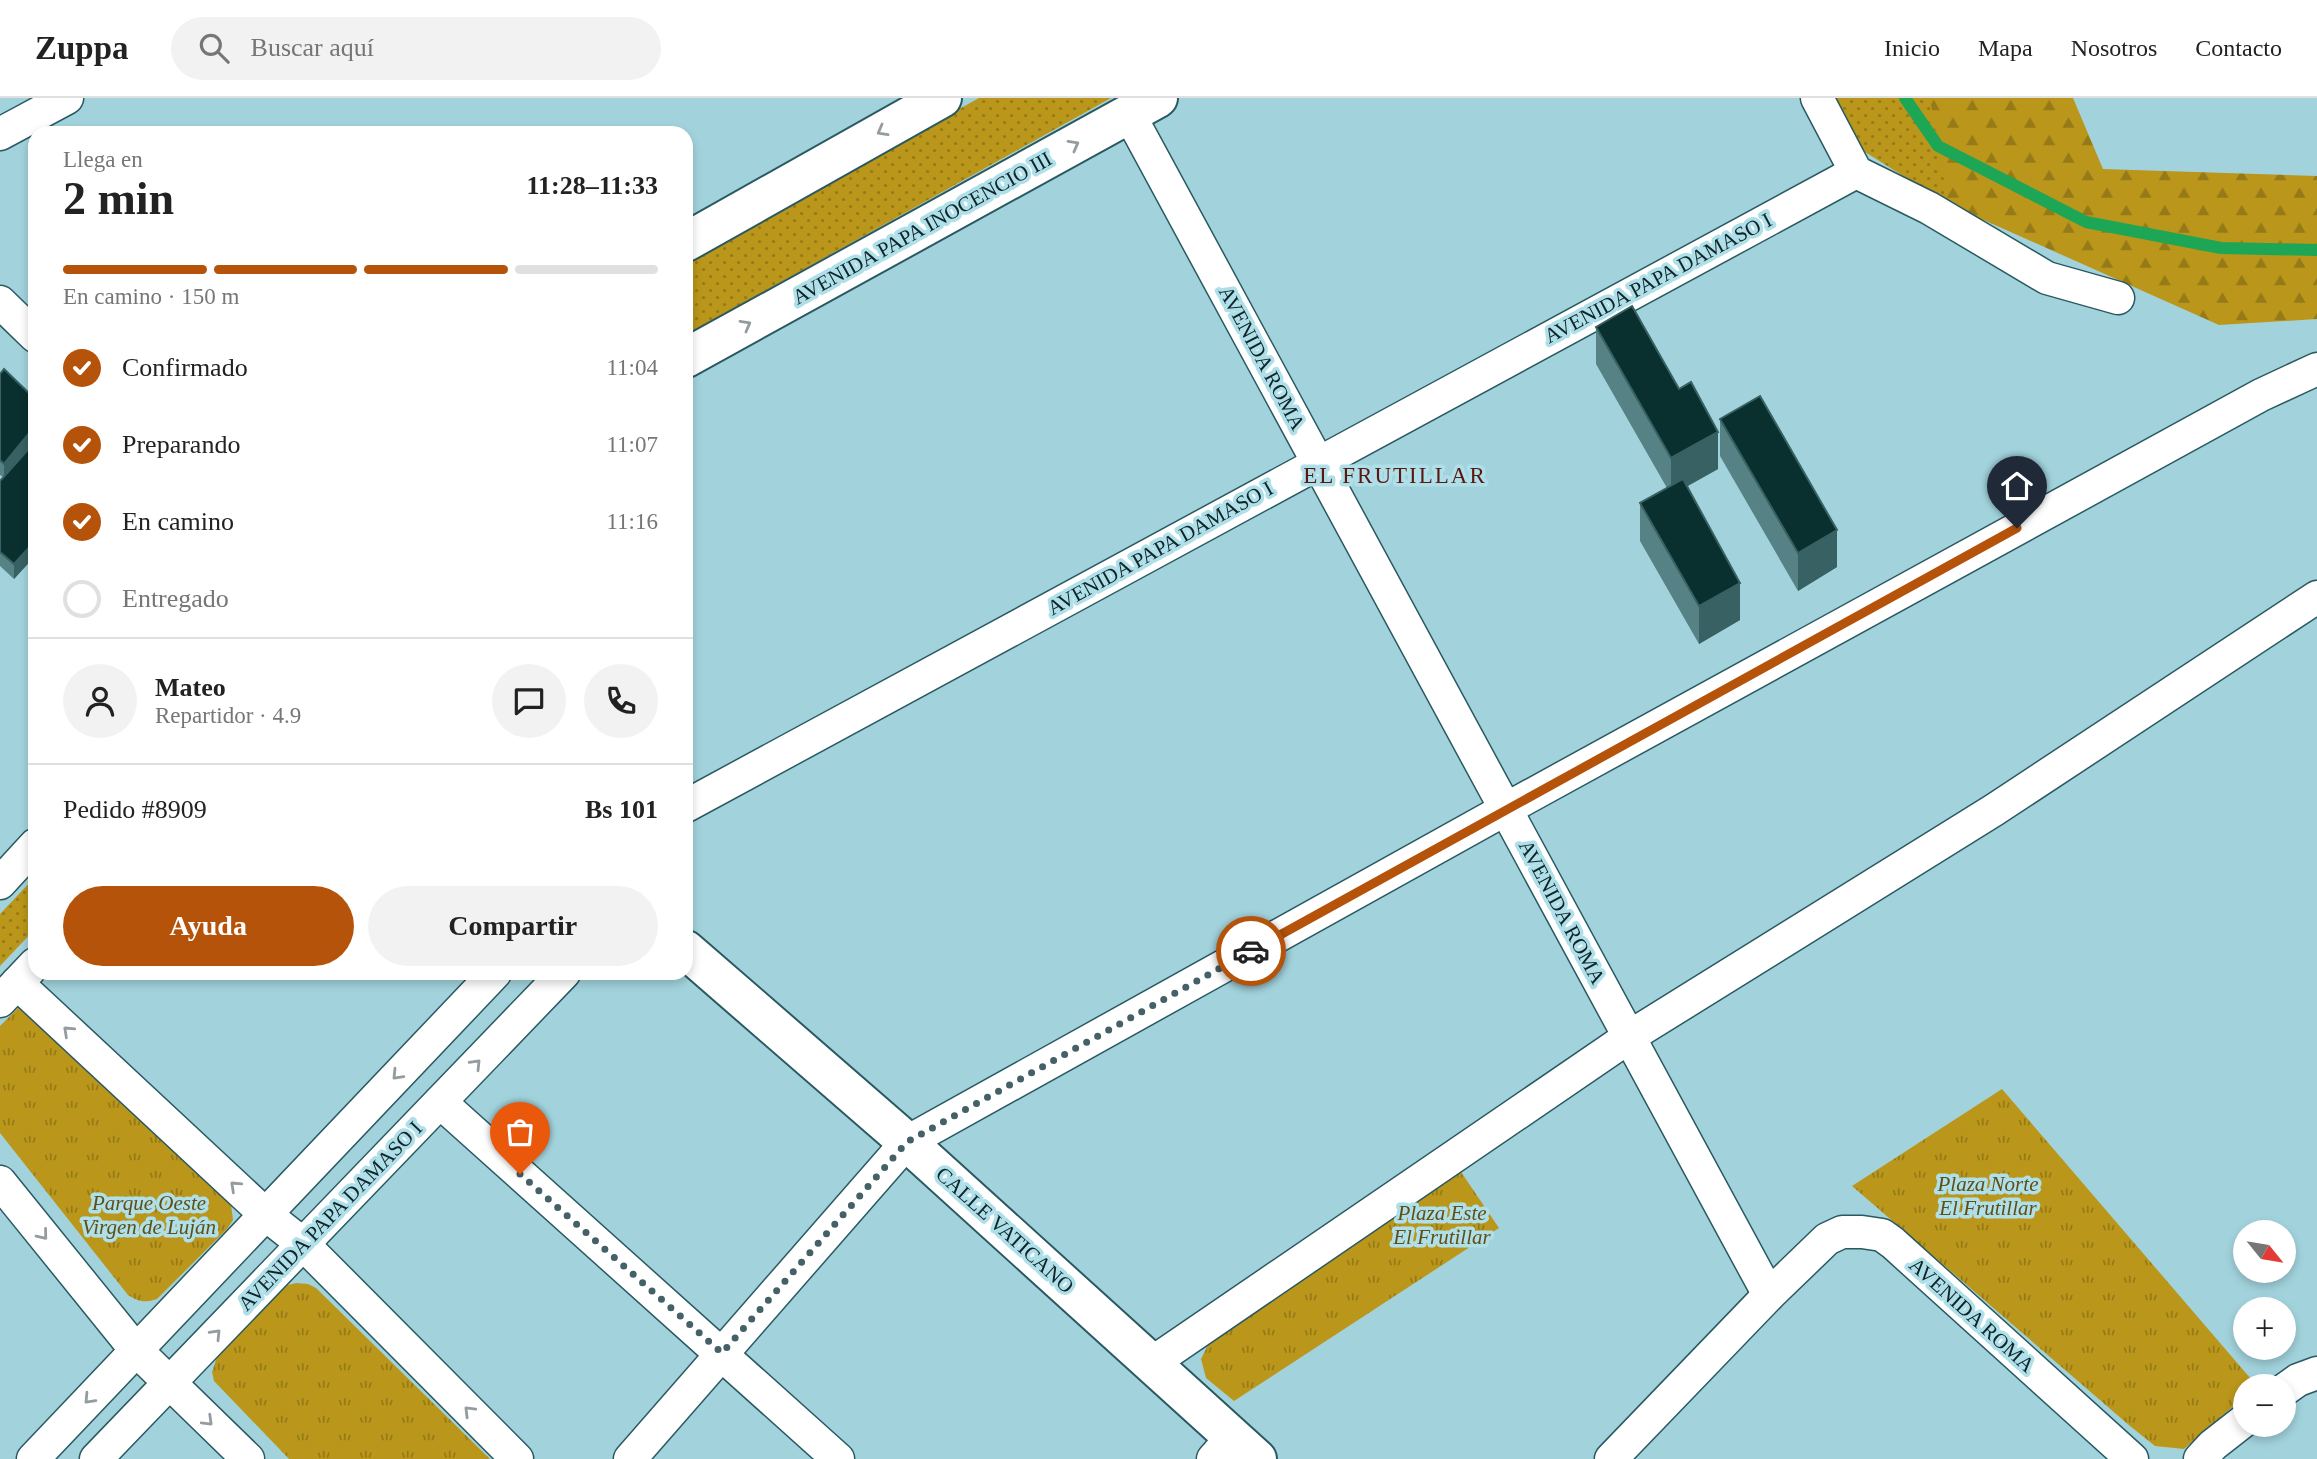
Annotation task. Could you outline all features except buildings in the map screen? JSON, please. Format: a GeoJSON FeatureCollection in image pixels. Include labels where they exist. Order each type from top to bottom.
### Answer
{"type":"FeatureCollection","features":[{"type":"Feature","properties":{"kind":"street"},"geometry":{"type":"LineString","coordinates":[[0,134],[67,98]]}},
{"type":"Feature","properties":{"kind":"street"},"geometry":{"type":"LineString","coordinates":[[693,238],[942,98]]}},
{"type":"Feature","properties":{"kind":"street"},"geometry":{"type":"LineString","coordinates":[[1816,98],[1856,172],[1929,208],[2047,278],[2118,298]]}},
{"type":"Feature","properties":{"kind":"street","name":"AVENIDA PAPA INOCENCIO III"},"geometry":{"type":"LineString","coordinates":[[693,354],[1144,106]]}},
{"type":"Feature","properties":{"kind":"street","name":"AVENIDA ROMA"},"geometry":{"type":"LineString","coordinates":[[1144,106],[1318,462],[1769,1295],[1827,1240],[1842,1232],[1882,1235],[2132,1459]]}},
{"type":"Feature","properties":{"kind":"street","name":"AVENIDA PAPA DAMASO I"},"geometry":{"type":"LineString","coordinates":[[693,802],[1856,172]]}},
{"type":"Feature","properties":{"kind":"street"},"geometry":{"type":"LineString","coordinates":[[0,302],[28,329]]}},
{"type":"Feature","properties":{"kind":"street"},"geometry":{"type":"LineString","coordinates":[[630,1459],[907,1142],[2248,401],[2317,369]]}},
{"type":"Feature","properties":{"kind":"street"},"geometry":{"type":"LineString","coordinates":[[1152,1363],[1629,1037],[1994,810],[2317,597]]}},
{"type":"Feature","properties":{"kind":"street"},"geometry":{"type":"LineString","coordinates":[[0,883],[28,853]]}},
{"type":"Feature","properties":{"kind":"street","name":"CALLE VATICANO"},"geometry":{"type":"LineString","coordinates":[[693,956],[907,1142],[1152,1363],[1234,1451]]}},
{"type":"Feature","properties":{"kind":"street"},"geometry":{"type":"LineString","coordinates":[[33,1459],[488,980]]}},
{"type":"Feature","properties":{"kind":"street","name":"AVENIDA PAPA DAMASO I"},"geometry":{"type":"LineString","coordinates":[[96,1459],[557,980]]}},
{"type":"Feature","properties":{"kind":"street"},"geometry":{"type":"LineString","coordinates":[[17,982],[265,1214],[303,1244],[517,1459]]}},
{"type":"Feature","properties":{"kind":"street"},"geometry":{"type":"LineString","coordinates":[[440,1102],[838,1459]]}},
{"type":"Feature","properties":{"kind":"street"},"geometry":{"type":"LineString","coordinates":[[0,1182],[135,1349],[248,1459]]}},
{"type":"Feature","properties":{"kind":"street"},"geometry":{"type":"LineString","coordinates":[[1611,1459],[1769,1295]]}},
{"type":"Feature","properties":{"kind":"street"},"geometry":{"type":"LineString","coordinates":[[2296,1382],[2317,1373]]}},
{"type":"Feature","properties":{"kind":"street"},"geometry":{"type":"LineString","coordinates":[[2200,1459],[2233,1430]]}},
{"type":"Feature","properties":{"kind":"green space"},"geometry":{"type":"Polygon","coordinates":[[[979,98],[1111,98],[693,331],[693,257],[979,98]]]}},
{"type":"Feature","properties":{"kind":"green space"},"geometry":{"type":"Polygon","coordinates":[[[1835,98],[1999,98],[1948,204],[1865,152],[1835,98]]]}},
{"type":"Feature","properties":{"kind":"green space"},"geometry":{"type":"Polygon","coordinates":[[[1930,98],[2073,98],[2103,169],[2317,176],[2317,319],[2219,325],[1948,204],[1930,98]]]}},
{"type":"Feature","properties":{"kind":"green space"},"geometry":{"type":"Polygon","coordinates":[[[28,884],[28,936],[0,966],[0,914],[28,884]]]}},
{"type":"Feature","properties":{"kind":"green space","name":"Parque Oeste Virgen de Luján"},"geometry":{"type":"Polygon","coordinates":[[[24,1006],[231,1204],[233,1220],[227,1229],[157,1299],[142,1301],[128,1295],[0,1133],[0,1026],[18,1008],[24,1006]]]}},
{"type":"Feature","properties":{"kind":"green space","name":"Plaza Norte El Frutillar"},"geometry":{"type":"Polygon","coordinates":[[[2002,1089],[2247,1374],[2233,1374],[2233,1406],[2184,1449],[2155,1446],[1852,1186],[2002,1089]]]}},
{"type":"Feature","properties":{"kind":"green space","name":"Plaza Este El Frutillar"},"geometry":{"type":"Polygon","coordinates":[[[1461,1172],[1499,1228],[1234,1401],[1206,1378],[1201,1359],[1212,1337],[1461,1172]]]}},
{"type":"Feature","properties":{"kind":"green space"},"geometry":{"type":"Polygon","coordinates":[[[296,1283],[316,1288],[490,1459],[289,1459],[214,1381],[212,1372],[217,1357],[280,1292],[288,1285],[296,1283]]]}},
{"type":"Feature","properties":{"kind":"waterway"},"geometry":{"type":"LineString","coordinates":[[1905,98],[1938,146],[2086,222],[2221,248],[2317,250]]}},
{"type":"Feature","properties":{"kind":"way so far"},"geometry":{"type":"LineString","coordinates":[[520,1174],[722,1353],[907,1142],[1251,951]]}},
{"type":"Feature","properties":{"kind":"district","name":"EL FRUTILLAR"},"geometry":{"type":"Point","coordinates":[1395,475]}},
{"type":"Feature","properties":{"kind":"route"},"geometry":{"type":"LineString","coordinates":[[1251,951],[2017,528]]}}]}
